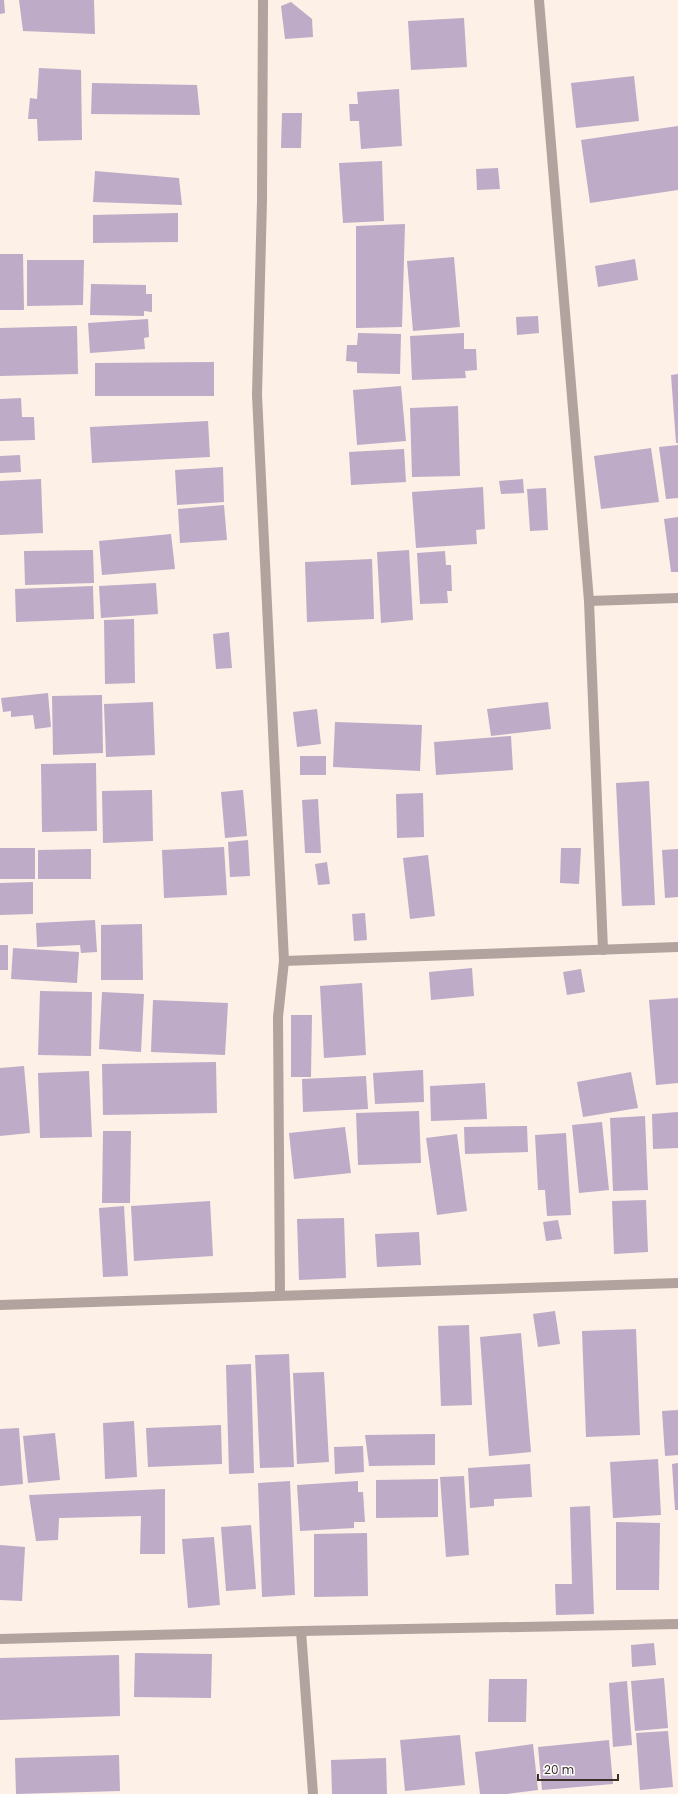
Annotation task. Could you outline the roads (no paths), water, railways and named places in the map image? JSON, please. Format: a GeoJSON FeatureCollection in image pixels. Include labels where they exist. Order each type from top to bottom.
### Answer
{"type":"FeatureCollection","features":[{"type":"Feature","properties":{"kind":"street"},"geometry":{"type":"LineString","coordinates":[[262,0],[261,208],[257,394],[284,961],[278,1017],[280,1295]]}},
{"type":"Feature","properties":{"kind":"street"},"geometry":{"type":"LineString","coordinates":[[540,0],[589,602],[603,950]]}},
{"type":"Feature","properties":{"kind":"street"},"geometry":{"type":"LineString","coordinates":[[589,602],[678,598]]}},
{"type":"Feature","properties":{"kind":"street"},"geometry":{"type":"LineString","coordinates":[[284,961],[678,947]]}},
{"type":"Feature","properties":{"kind":"street"},"geometry":{"type":"LineString","coordinates":[[0,1305],[678,1283]]}},
{"type":"Feature","properties":{"kind":"street"},"geometry":{"type":"LineString","coordinates":[[0,1639],[301,1631],[678,1624]]}},
{"type":"Feature","properties":{"kind":"street"},"geometry":{"type":"LineString","coordinates":[[301,1631],[314,1794]]}}]}
